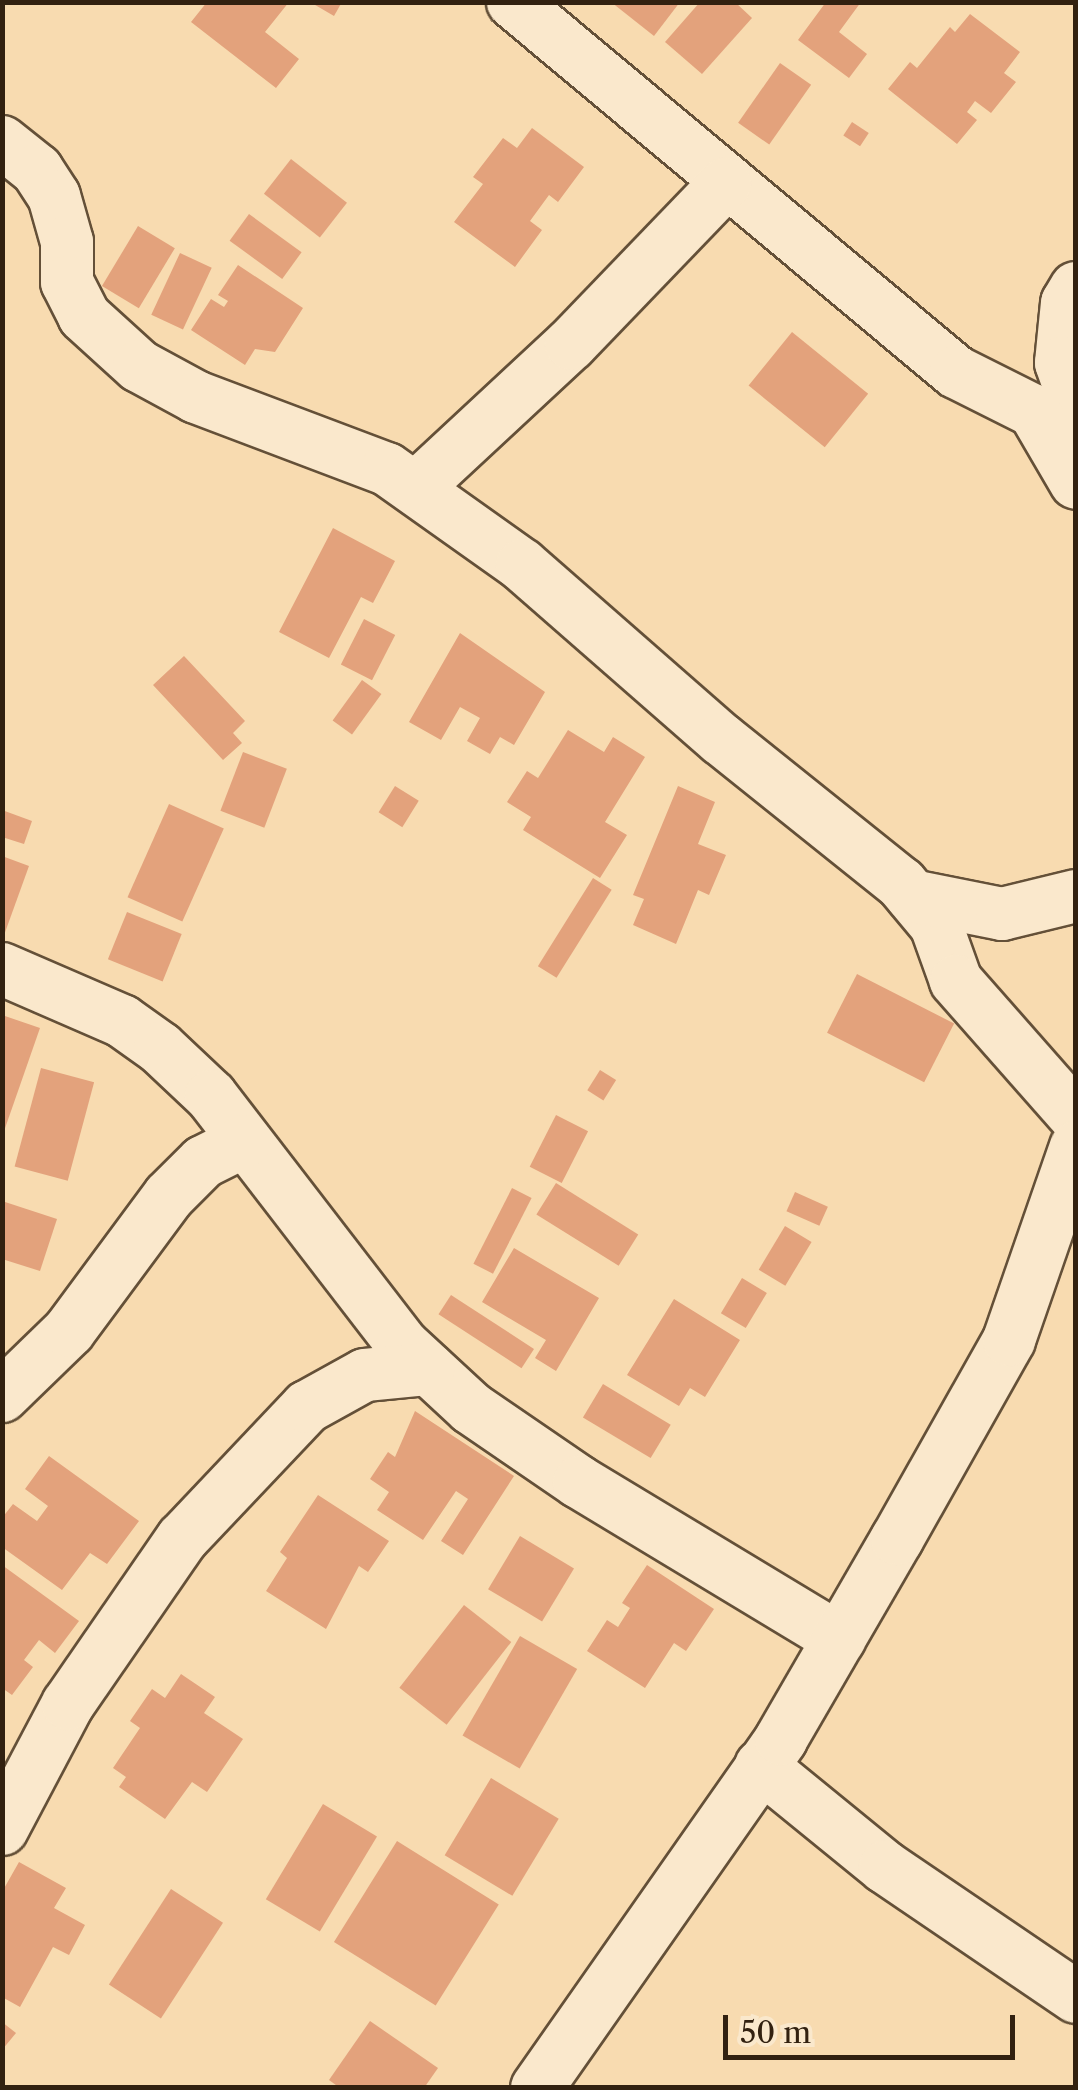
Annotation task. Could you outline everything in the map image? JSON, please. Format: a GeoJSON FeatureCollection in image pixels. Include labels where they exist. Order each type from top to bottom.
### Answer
{"type":"FeatureCollection","features":[{"type":"Feature","properties":{"kind":"street"},"geometry":{"type":"LineString","coordinates":[[518,4],[726,184],[956,372],[1062,412]]}},
{"type":"Feature","properties":{"kind":"street"},"geometry":{"type":"LineString","coordinates":[[2,142],[37,170],[54,196],[67,242],[67,282],[84,316],[140,366],[196,398],[387,468],[522,565],[912,896],[936,925],[956,980],[1076,1116]]}},
{"type":"Feature","properties":{"kind":"street"},"geometry":{"type":"LineString","coordinates":[[416,487],[571,344],[726,184]]}},
{"type":"Feature","properties":{"kind":"street"},"geometry":{"type":"LineString","coordinates":[[1076,288],[1067,303],[1061,362],[1062,412],[1076,482]]}},
{"type":"Feature","properties":{"kind":"street"},"geometry":{"type":"LineString","coordinates":[[912,896],[1002,914],[1076,896]]}},
{"type":"Feature","properties":{"kind":"street"},"geometry":{"type":"LineString","coordinates":[[2,969],[122,1022],[160,1048],[246,1141],[403,1345],[471,1408],[579,1482],[839,1640]]}},
{"type":"Feature","properties":{"kind":"street"},"geometry":{"type":"LineString","coordinates":[[2,1396],[69,1331],[169,1196],[203,1162],[246,1141]]}},
{"type":"Feature","properties":{"kind":"street"},"geometry":{"type":"LineString","coordinates":[[537,2088],[761,1766],[839,1640],[1009,1340],[1076,1147]]}},
{"type":"Feature","properties":{"kind":"street"},"geometry":{"type":"LineString","coordinates":[[2,1829],[68,1704],[182,1539],[307,1407],[365,1374],[429,1369]]}},
{"type":"Feature","properties":{"kind":"street"},"geometry":{"type":"LineString","coordinates":[[761,1766],[884,1866],[1076,1997]]}},
{"type":"Feature","properties":{"kind":"building"},"geometry":{"type":"Polygon","coordinates":[[[207,2],[289,2],[265,32],[299,59],[276,88],[191,22],[207,2]]]}},
{"type":"Feature","properties":{"kind":"building"},"geometry":{"type":"Polygon","coordinates":[[[310,2],[342,2],[334,16],[310,2]]]}},
{"type":"Feature","properties":{"kind":"building"},"geometry":{"type":"Polygon","coordinates":[[[611,2],[680,2],[654,36],[611,2]]]}},
{"type":"Feature","properties":{"kind":"building"},"geometry":{"type":"Polygon","coordinates":[[[700,2],[735,2],[752,18],[702,74],[665,42],[700,2]]]}},
{"type":"Feature","properties":{"kind":"building"},"geometry":{"type":"Polygon","coordinates":[[[826,2],[861,2],[839,32],[867,54],[849,78],[798,40],[826,2]]]}},
{"type":"Feature","properties":{"kind":"building"},"geometry":{"type":"Polygon","coordinates":[[[970,14],[1020,52],[1004,73],[1016,82],[991,113],[975,101],[967,112],[977,120],[957,144],[888,89],[910,62],[917,68],[950,27],[955,32],[970,14]]]}},
{"type":"Feature","properties":{"kind":"building"},"geometry":{"type":"Polygon","coordinates":[[[780,63],[811,85],[769,145],[738,123],[780,63]]]}},
{"type":"Feature","properties":{"kind":"building"},"geometry":{"type":"Polygon","coordinates":[[[852,122],[869,133],[860,146],[843,135],[852,122]]]}},
{"type":"Feature","properties":{"kind":"building"},"geometry":{"type":"Polygon","coordinates":[[[532,128],[584,167],[558,202],[549,195],[530,221],[542,230],[515,267],[454,222],[483,184],[473,177],[503,138],[517,148],[532,128]]]}},
{"type":"Feature","properties":{"kind":"building"},"geometry":{"type":"Polygon","coordinates":[[[291,159],[347,203],[320,237],[264,194],[291,159]]]}},
{"type":"Feature","properties":{"kind":"building"},"geometry":{"type":"Polygon","coordinates":[[[249,214],[302,252],[282,279],[230,241],[249,214]]]}},
{"type":"Feature","properties":{"kind":"building"},"geometry":{"type":"Polygon","coordinates":[[[138,226],[175,248],[139,308],[102,286],[138,226]]]}},
{"type":"Feature","properties":{"kind":"building"},"geometry":{"type":"Polygon","coordinates":[[[180,253],[212,268],[183,329],[151,315],[180,253]]]}},
{"type":"Feature","properties":{"kind":"building"},"geometry":{"type":"Polygon","coordinates":[[[238,265],[303,308],[275,352],[255,349],[245,365],[191,330],[211,299],[224,307],[228,301],[218,295],[238,265]]]}},
{"type":"Feature","properties":{"kind":"building"},"geometry":{"type":"Polygon","coordinates":[[[792,332],[868,394],[825,447],[749,386],[792,332]]]}},
{"type":"Feature","properties":{"kind":"building"},"geometry":{"type":"Polygon","coordinates":[[[333,528],[395,561],[373,603],[361,597],[329,658],[279,632],[333,528]]]}},
{"type":"Feature","properties":{"kind":"building"},"geometry":{"type":"Polygon","coordinates":[[[364,619],[395,635],[372,680],[341,664],[364,619]]]}},
{"type":"Feature","properties":{"kind":"building"},"geometry":{"type":"Polygon","coordinates":[[[460,633],[545,692],[514,745],[500,737],[490,754],[467,741],[480,718],[460,707],[441,740],[409,722],[460,633]]]}},
{"type":"Feature","properties":{"kind":"building"},"geometry":{"type":"Polygon","coordinates":[[[184,656],[245,721],[233,733],[242,743],[223,760],[153,685],[184,656]]]}},
{"type":"Feature","properties":{"kind":"building"},"geometry":{"type":"Polygon","coordinates":[[[362,680],[381,694],[352,735],[333,720],[362,680]]]}},
{"type":"Feature","properties":{"kind":"building"},"geometry":{"type":"Polygon","coordinates":[[[568,730],[604,752],[613,737],[645,757],[605,822],[627,835],[600,878],[523,830],[531,817],[507,802],[527,771],[538,778],[568,730]]]}},
{"type":"Feature","properties":{"kind":"building"},"geometry":{"type":"Polygon","coordinates":[[[243,752],[287,769],[264,828],[220,811],[243,752]]]}},
{"type":"Feature","properties":{"kind":"building"},"geometry":{"type":"Polygon","coordinates":[[[395,786],[419,801],[402,827],[379,812],[395,786]]]}},
{"type":"Feature","properties":{"kind":"building"},"geometry":{"type":"Polygon","coordinates":[[[678,786],[715,802],[698,844],[726,855],[709,895],[698,890],[676,944],[633,925],[644,899],[633,895],[678,786]]]}},
{"type":"Feature","properties":{"kind":"building"},"geometry":{"type":"Polygon","coordinates":[[[169,804],[224,828],[182,922],[128,897],[169,804]]]}},
{"type":"Feature","properties":{"kind":"building"},"geometry":{"type":"Polygon","coordinates":[[[2,810],[32,821],[24,844],[2,837],[2,810]]]}},
{"type":"Feature","properties":{"kind":"building"},"geometry":{"type":"Polygon","coordinates":[[[2,856],[29,866],[3,938],[2,938],[2,856]]]}},
{"type":"Feature","properties":{"kind":"building"},"geometry":{"type":"Polygon","coordinates":[[[593,878],[612,890],[557,978],[538,966],[593,878]]]}},
{"type":"Feature","properties":{"kind":"building"},"geometry":{"type":"Polygon","coordinates":[[[127,912],[182,934],[163,981],[108,959],[127,912]]]}},
{"type":"Feature","properties":{"kind":"building"},"geometry":{"type":"Polygon","coordinates":[[[857,974],[954,1023],[924,1082],[827,1033],[857,974]]]}},
{"type":"Feature","properties":{"kind":"building"},"geometry":{"type":"Polygon","coordinates":[[[2,1015],[40,1028],[3,1134],[2,1134],[2,1015]]]}},
{"type":"Feature","properties":{"kind":"building"},"geometry":{"type":"Polygon","coordinates":[[[41,1068],[94,1082],[68,1181],[15,1167],[41,1068]]]}},
{"type":"Feature","properties":{"kind":"building"},"geometry":{"type":"Polygon","coordinates":[[[600,1070],[616,1080],[603,1100],[587,1090],[600,1070]]]}},
{"type":"Feature","properties":{"kind":"building"},"geometry":{"type":"Polygon","coordinates":[[[556,1115],[588,1131],[562,1183],[530,1167],[556,1115]]]}},
{"type":"Feature","properties":{"kind":"building"},"geometry":{"type":"Polygon","coordinates":[[[556,1183],[638,1234],[619,1266],[536,1214],[556,1183]]]}},
{"type":"Feature","properties":{"kind":"building"},"geometry":{"type":"Polygon","coordinates":[[[512,1188],[532,1198],[493,1274],[473,1264],[512,1188]]]}},
{"type":"Feature","properties":{"kind":"building"},"geometry":{"type":"Polygon","coordinates":[[[795,1192],[828,1207],[819,1226],[786,1211],[795,1192]]]}},
{"type":"Feature","properties":{"kind":"building"},"geometry":{"type":"Polygon","coordinates":[[[2,1201],[57,1219],[40,1271],[2,1259],[2,1201]]]}},
{"type":"Feature","properties":{"kind":"building"},"geometry":{"type":"Polygon","coordinates":[[[785,1226],[812,1242],[785,1286],[759,1270],[785,1226]]]}},
{"type":"Feature","properties":{"kind":"building"},"geometry":{"type":"Polygon","coordinates":[[[514,1248],[599,1298],[556,1371],[535,1358],[546,1340],[482,1302],[514,1248]]]}},
{"type":"Feature","properties":{"kind":"building"},"geometry":{"type":"Polygon","coordinates":[[[742,1278],[767,1293],[746,1328],[721,1313],[742,1278]]]}},
{"type":"Feature","properties":{"kind":"building"},"geometry":{"type":"Polygon","coordinates":[[[451,1295],[534,1349],[522,1368],[438,1314],[451,1295]]]}},
{"type":"Feature","properties":{"kind":"building"},"geometry":{"type":"Polygon","coordinates":[[[674,1299],[740,1340],[705,1397],[690,1388],[679,1406],[627,1375],[674,1299]]]}},
{"type":"Feature","properties":{"kind":"building"},"geometry":{"type":"Polygon","coordinates":[[[603,1384],[671,1425],[651,1458],[583,1417],[603,1384]]]}},
{"type":"Feature","properties":{"kind":"building"},"geometry":{"type":"Polygon","coordinates":[[[415,1411],[514,1476],[463,1555],[441,1541],[468,1499],[456,1491],[423,1540],[377,1510],[389,1492],[370,1479],[388,1452],[395,1457],[415,1411]]]}},
{"type":"Feature","properties":{"kind":"building"},"geometry":{"type":"Polygon","coordinates":[[[49,1456],[139,1521],[107,1564],[90,1553],[62,1590],[2,1547],[2,1518],[13,1504],[37,1521],[48,1506],[25,1489],[49,1456]]]}},
{"type":"Feature","properties":{"kind":"building"},"geometry":{"type":"Polygon","coordinates":[[[318,1495],[389,1541],[368,1572],[359,1566],[326,1629],[266,1591],[287,1558],[280,1552],[318,1495]]]}},
{"type":"Feature","properties":{"kind":"building"},"geometry":{"type":"Polygon","coordinates":[[[520,1536],[574,1568],[542,1622],[488,1589],[520,1536]]]}},
{"type":"Feature","properties":{"kind":"building"},"geometry":{"type":"Polygon","coordinates":[[[2,1565],[79,1621],[55,1653],[39,1640],[24,1660],[33,1667],[12,1695],[2,1688],[2,1565]]]}},
{"type":"Feature","properties":{"kind":"building"},"geometry":{"type":"Polygon","coordinates":[[[647,1565],[714,1609],[686,1651],[674,1643],[645,1688],[587,1651],[607,1620],[618,1627],[630,1608],[622,1603],[647,1565]]]}},
{"type":"Feature","properties":{"kind":"building"},"geometry":{"type":"Polygon","coordinates":[[[464,1605],[511,1642],[447,1725],[399,1688],[464,1605]]]}},
{"type":"Feature","properties":{"kind":"building"},"geometry":{"type":"Polygon","coordinates":[[[520,1636],[577,1669],[520,1769],[462,1736],[520,1636]]]}},
{"type":"Feature","properties":{"kind":"building"},"geometry":{"type":"Polygon","coordinates":[[[181,1674],[215,1697],[204,1713],[243,1739],[207,1792],[192,1782],[165,1819],[119,1787],[126,1777],[113,1768],[140,1728],[130,1721],[152,1689],[165,1698],[181,1674]]]}},
{"type":"Feature","properties":{"kind":"building"},"geometry":{"type":"Polygon","coordinates":[[[491,1778],[559,1819],[512,1896],[445,1855],[491,1778]]]}},
{"type":"Feature","properties":{"kind":"building"},"geometry":{"type":"Polygon","coordinates":[[[323,1804],[377,1836],[320,1932],[266,1899],[323,1804]]]}},
{"type":"Feature","properties":{"kind":"building"},"geometry":{"type":"Polygon","coordinates":[[[397,1841],[499,1905],[436,2006],[334,1942],[397,1841]]]}},
{"type":"Feature","properties":{"kind":"building"},"geometry":{"type":"Polygon","coordinates":[[[19,1862],[66,1888],[54,1908],[85,1925],[69,1955],[53,1947],[20,2007],[2,1997],[2,1892],[19,1862]]]}},
{"type":"Feature","properties":{"kind":"building"},"geometry":{"type":"Polygon","coordinates":[[[171,1889],[223,1923],[161,2018],[109,1985],[171,1889]]]}},
{"type":"Feature","properties":{"kind":"building"},"geometry":{"type":"Polygon","coordinates":[[[370,2021],[438,2068],[424,2088],[340,2088],[329,2080],[370,2021]]]}},
{"type":"Feature","properties":{"kind":"building"},"geometry":{"type":"Polygon","coordinates":[[[2,2022],[16,2033],[2,2050],[2,2022]]]}}]}
